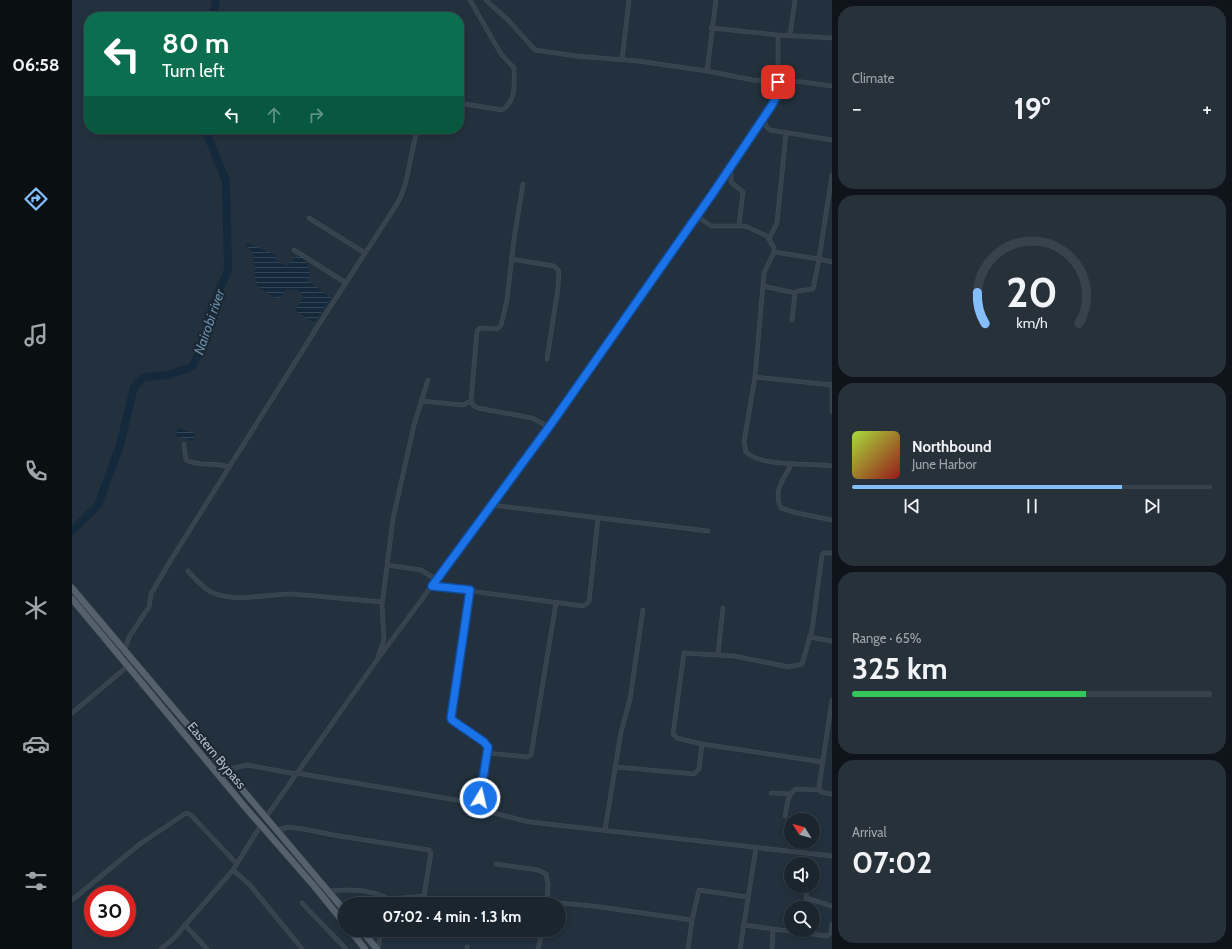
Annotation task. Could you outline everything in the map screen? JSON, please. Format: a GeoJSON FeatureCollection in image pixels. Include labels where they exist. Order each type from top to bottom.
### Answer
{"type":"FeatureCollection","features":[{"type":"Feature","properties":{"kind":"main road","name":"Eastern Bypass"},"geometry":{"type":"LineString","coordinates":[[72,588],[338,902]]}},
{"type":"Feature","properties":{"kind":"main road","name":"Eastern Bypass"},"geometry":{"type":"LineString","coordinates":[[72,599],[338,915]]}},
{"type":"Feature","properties":{"kind":"main road"},"geometry":{"type":"LineString","coordinates":[[356,937],[365,949]]}},
{"type":"Feature","properties":{"kind":"main road"},"geometry":{"type":"LineString","coordinates":[[367,937],[377,949]]}},
{"type":"Feature","properties":{"kind":"street"},"geometry":{"type":"LineString","coordinates":[[464,103],[502,110],[511,103],[514,86],[514,68],[501,54],[470,0]]}},
{"type":"Feature","properties":{"kind":"street"},"geometry":{"type":"LineString","coordinates":[[486,0],[508,20],[535,50],[576,56],[707,70],[753,80],[803,82],[832,86]]}},
{"type":"Feature","properties":{"kind":"street"},"geometry":{"type":"LineString","coordinates":[[622,60],[629,0]]}},
{"type":"Feature","properties":{"kind":"street"},"geometry":{"type":"LineString","coordinates":[[707,70],[711,28],[716,0]]}},
{"type":"Feature","properties":{"kind":"street"},"geometry":{"type":"LineString","coordinates":[[790,35],[795,0]]}},
{"type":"Feature","properties":{"kind":"street"},"geometry":{"type":"LineString","coordinates":[[711,28],[778,35],[832,38]]}},
{"type":"Feature","properties":{"kind":"street"},"geometry":{"type":"LineString","coordinates":[[266,817],[377,660],[549,427],[758,127],[777,95],[778,35]]}},
{"type":"Feature","properties":{"kind":"street"},"geometry":{"type":"LineString","coordinates":[[763,119],[768,128]]}},
{"type":"Feature","properties":{"kind":"street"},"geometry":{"type":"LineString","coordinates":[[758,127],[832,140]]}},
{"type":"Feature","properties":{"kind":"street"},"geometry":{"type":"LineString","coordinates":[[769,239],[777,223],[786,133]]}},
{"type":"Feature","properties":{"kind":"street"},"geometry":{"type":"LineString","coordinates":[[125,650],[129,638],[149,607],[151,594],[156,585],[402,196],[406,186],[409,159],[416,134]]}},
{"type":"Feature","properties":{"kind":"street"},"geometry":{"type":"LineString","coordinates":[[731,167],[730,182],[743,192],[739,225]]}},
{"type":"Feature","properties":{"kind":"street"},"geometry":{"type":"LineString","coordinates":[[763,286],[795,293],[798,291],[813,289],[832,175]]}},
{"type":"Feature","properties":{"kind":"street"},"geometry":{"type":"LineString","coordinates":[[523,184],[507,300],[501,325],[497,329],[480,328],[477,331],[471,401],[474,406],[478,408],[532,418],[549,427]]}},
{"type":"Feature","properties":{"kind":"street"},"geometry":{"type":"LineString","coordinates":[[697,216],[711,226],[745,226],[769,239],[774,252],[764,273],[755,377],[744,449],[753,458],[832,466]]}},
{"type":"Feature","properties":{"kind":"street"},"geometry":{"type":"LineString","coordinates":[[309,218],[365,253]]}},
{"type":"Feature","properties":{"kind":"street"},"geometry":{"type":"LineString","coordinates":[[294,250],[346,283]]}},
{"type":"Feature","properties":{"kind":"street"},"geometry":{"type":"LineString","coordinates":[[774,252],[832,262]]}},
{"type":"Feature","properties":{"kind":"street"},"geometry":{"type":"LineString","coordinates":[[512,259],[554,266],[559,270],[558,288],[552,312],[546,359]]}},
{"type":"Feature","properties":{"kind":"street"},"geometry":{"type":"LineString","coordinates":[[792,320],[795,293]]}},
{"type":"Feature","properties":{"kind":"street"},"geometry":{"type":"LineString","coordinates":[[755,377],[832,384],[832,412]]}},
{"type":"Feature","properties":{"kind":"street"},"geometry":{"type":"LineString","coordinates":[[377,660],[384,640],[382,602],[393,519],[403,468],[428,380]]}},
{"type":"Feature","properties":{"kind":"street"},"geometry":{"type":"LineString","coordinates":[[421,401],[463,405],[471,401]]}},
{"type":"Feature","properties":{"kind":"street"},"geometry":{"type":"LineString","coordinates":[[184,444],[186,460],[208,465],[221,464],[229,468]]}},
{"type":"Feature","properties":{"kind":"street"},"geometry":{"type":"LineString","coordinates":[[792,463],[782,478],[779,486],[778,494],[781,508],[797,513],[832,520]]}},
{"type":"Feature","properties":{"kind":"street"},"geometry":{"type":"LineString","coordinates":[[492,505],[708,531]]}},
{"type":"Feature","properties":{"kind":"street"},"geometry":{"type":"LineString","coordinates":[[432,586],[583,606],[589,602],[598,518]]}},
{"type":"Feature","properties":{"kind":"street"},"geometry":{"type":"LineString","coordinates":[[823,762],[702,744],[677,738],[673,734],[682,656],[686,652],[748,658],[788,667],[796,667],[803,662],[809,637],[822,553],[832,553]]}},
{"type":"Feature","properties":{"kind":"street"},"geometry":{"type":"LineString","coordinates":[[387,565],[421,570],[436,580]]}},
{"type":"Feature","properties":{"kind":"street"},"geometry":{"type":"LineString","coordinates":[[188,571],[206,589],[217,594],[237,599],[279,594],[293,594],[382,602]]}},
{"type":"Feature","properties":{"kind":"street"},"geometry":{"type":"LineString","coordinates":[[470,590],[451,718],[484,742],[488,747],[480,798],[474,803]]}},
{"type":"Feature","properties":{"kind":"street"},"geometry":{"type":"LineString","coordinates":[[487,753],[528,757],[531,755],[556,603]]}},
{"type":"Feature","properties":{"kind":"street"},"geometry":{"type":"LineString","coordinates":[[718,654],[723,608]]}},
{"type":"Feature","properties":{"kind":"street"},"geometry":{"type":"LineString","coordinates":[[605,830],[622,732],[630,699],[643,610]]}},
{"type":"Feature","properties":{"kind":"street"},"geometry":{"type":"LineString","coordinates":[[809,637],[832,641]]}},
{"type":"Feature","properties":{"kind":"street"},"geometry":{"type":"LineString","coordinates":[[72,713],[128,666]]}},
{"type":"Feature","properties":{"kind":"street"},"geometry":{"type":"LineString","coordinates":[[820,790],[832,700]]}},
{"type":"Feature","properties":{"kind":"street"},"geometry":{"type":"LineString","coordinates":[[616,767],[694,774],[699,769],[702,744]]}},
{"type":"Feature","properties":{"kind":"street"},"geometry":{"type":"LineString","coordinates":[[225,770],[247,765],[474,803],[489,812],[510,818],[832,856]]}},
{"type":"Feature","properties":{"kind":"street"},"geometry":{"type":"LineString","coordinates":[[786,813],[790,794],[796,789],[820,790],[832,794]]}},
{"type":"Feature","properties":{"kind":"street"},"geometry":{"type":"LineString","coordinates":[[771,793],[790,794]]}},
{"type":"Feature","properties":{"kind":"street"},"geometry":{"type":"LineString","coordinates":[[72,900],[140,844],[186,813],[192,815],[237,864]]}},
{"type":"Feature","properties":{"kind":"street"},"geometry":{"type":"LineString","coordinates":[[162,949],[234,870],[261,824]]}},
{"type":"Feature","properties":{"kind":"street"},"geometry":{"type":"LineString","coordinates":[[278,830],[288,827],[429,850],[430,854],[423,897]]}},
{"type":"Feature","properties":{"kind":"street"},"geometry":{"type":"LineString","coordinates":[[740,949],[747,897],[756,848]]}},
{"type":"Feature","properties":{"kind":"street"},"geometry":{"type":"LineString","coordinates":[[496,864],[543,872],[548,878],[547,897]]}},
{"type":"Feature","properties":{"kind":"street"},"geometry":{"type":"LineString","coordinates":[[234,870],[250,886],[302,949]]}},
{"type":"Feature","properties":{"kind":"street"},"geometry":{"type":"LineString","coordinates":[[329,891],[355,889],[376,893],[385,897]]}},
{"type":"Feature","properties":{"kind":"street"},"geometry":{"type":"LineString","coordinates":[[688,949],[692,920],[699,890],[747,897]]}},
{"type":"Feature","properties":{"kind":"street"},"geometry":{"type":"LineString","coordinates":[[806,893],[806,898],[832,906]]}},
{"type":"Feature","properties":{"kind":"street"},"geometry":{"type":"LineString","coordinates":[[302,903],[346,949]]}},
{"type":"Feature","properties":{"kind":"street"},"geometry":{"type":"LineString","coordinates":[[566,904],[593,906],[692,920]]}},
{"type":"Feature","properties":{"kind":"street"},"geometry":{"type":"LineString","coordinates":[[743,925],[827,936],[831,932],[832,924]]}},
{"type":"Feature","properties":{"kind":"street"},"geometry":{"type":"LineString","coordinates":[[185,925],[207,949]]}},
{"type":"Feature","properties":{"kind":"street"},"geometry":{"type":"LineString","coordinates":[[772,949],[773,930]]}},
{"type":"Feature","properties":{"kind":"street"},"geometry":{"type":"LineString","coordinates":[[377,949],[380,937]]}},
{"type":"Feature","properties":{"kind":"street"},"geometry":{"type":"LineString","coordinates":[[538,949],[541,937]]}},
{"type":"Feature","properties":{"kind":"water"},"geometry":{"type":"Polygon","coordinates":[[[247,243],[276,255],[274,259],[287,266],[298,255],[304,260],[309,269],[308,281],[331,298],[314,323],[296,311],[300,301],[304,298],[302,293],[297,290],[286,289],[281,298],[277,299],[261,289],[255,282],[254,257],[248,247],[245,246],[247,243]]]}},
{"type":"Feature","properties":{"kind":"water"},"geometry":{"type":"Polygon","coordinates":[[[178,428],[195,433],[193,441],[176,436],[178,428]]]}},
{"type":"Feature","properties":{"kind":"waterway","name":"Nairobi river"},"geometry":{"type":"LineString","coordinates":[[214,12],[216,0]]}},
{"type":"Feature","properties":{"kind":"waterway","name":"Nairobi river"},"geometry":{"type":"LineString","coordinates":[[72,531],[98,505],[120,445],[134,387],[144,377],[168,375],[192,367],[203,344],[213,305],[228,270],[226,181],[207,134]]}},
{"type":"Feature","properties":{"kind":"route"},"geometry":{"type":"LineString","coordinates":[[480,798],[488,747],[484,742],[451,718],[470,590],[432,586],[549,427],[713,193],[775,100],[778,90],[778,82]]}}]}
